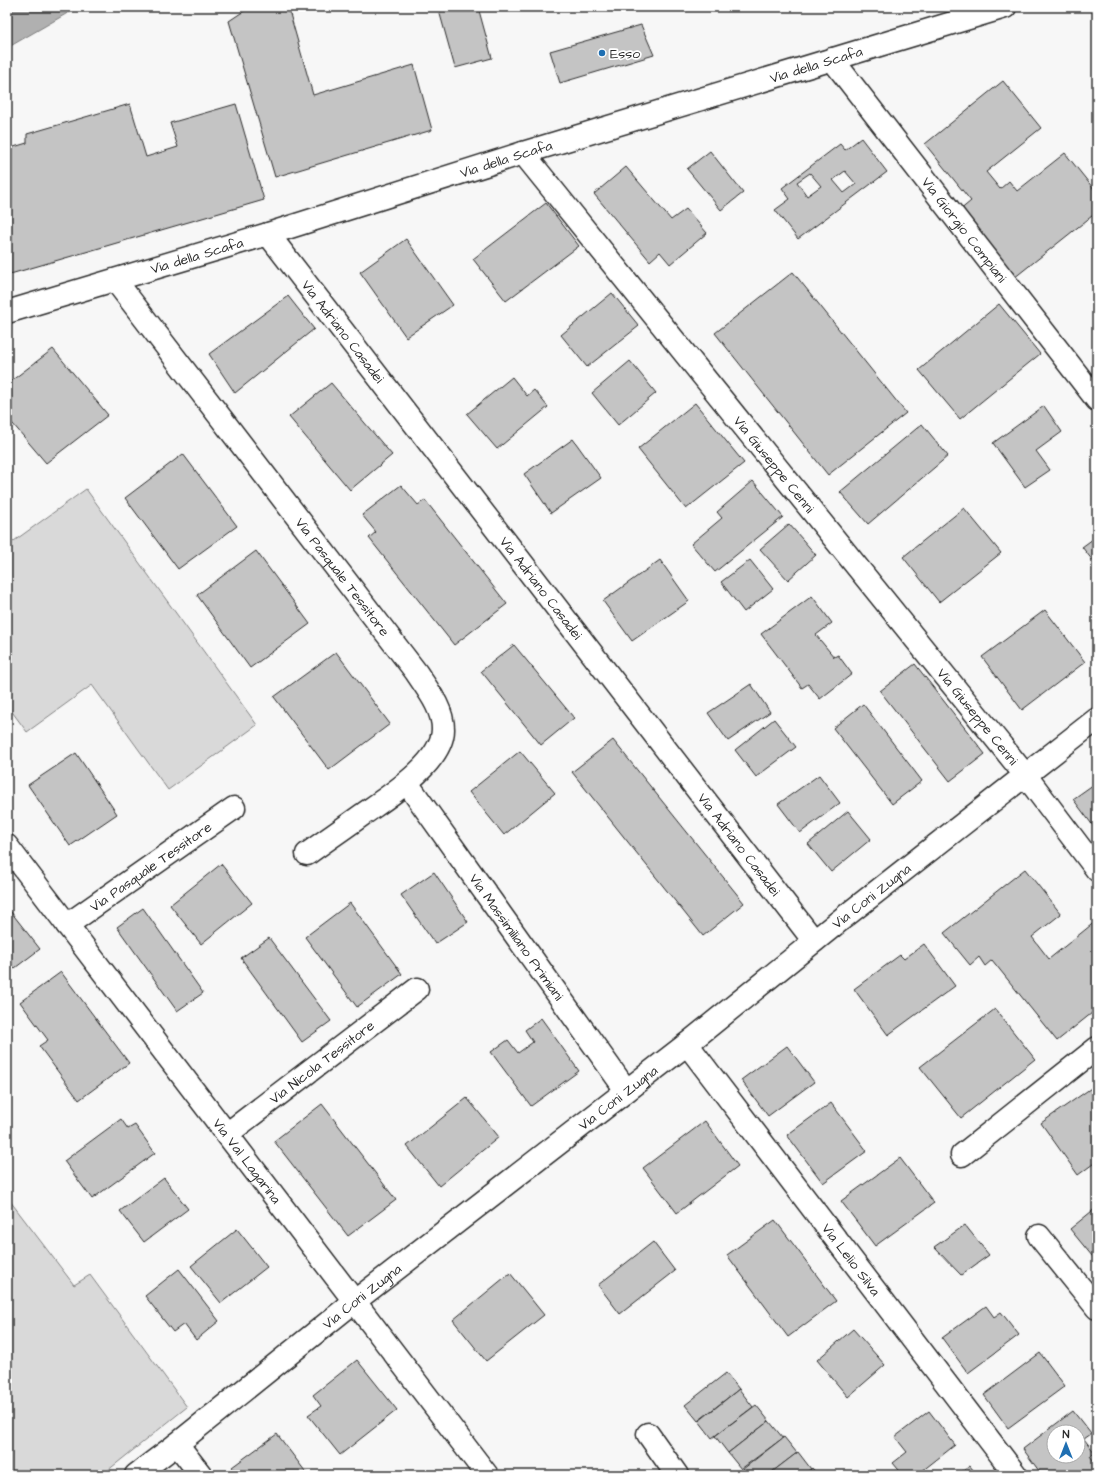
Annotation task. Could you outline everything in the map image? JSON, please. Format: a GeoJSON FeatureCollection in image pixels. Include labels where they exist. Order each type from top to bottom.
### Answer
{"type":"FeatureCollection","features":[{"type":"Feature","properties":{"kind":"street","name":"Via della Scafa"},"geometry":{"type":"LineString","coordinates":[[7,312],[268,234],[523,153],[1004,7]]}},
{"type":"Feature","properties":{"kind":"street","name":"Via Giorgio Compiani"},"geometry":{"type":"LineString","coordinates":[[832,59],[1097,400]]}},
{"type":"Feature","properties":{"kind":"street","name":"Via Giuseppe Cenni"},"geometry":{"type":"LineString","coordinates":[[523,153],[1026,776],[1097,870]]}},
{"type":"Feature","properties":{"kind":"street","name":"Via Adriano Casadei"},"geometry":{"type":"LineString","coordinates":[[268,234],[814,941]]}},
{"type":"Feature","properties":{"kind":"street","name":"Via Pasquale Tessitore"},"geometry":{"type":"LineString","coordinates":[[115,280],[416,672],[439,709],[443,729],[440,742],[431,758],[407,783],[307,854]]}},
{"type":"Feature","properties":{"kind":"street","name":"Via Coni Zugna"},"geometry":{"type":"LineString","coordinates":[[136,1475],[177,1444],[355,1301],[687,1044],[814,941],[1097,719]]}},
{"type":"Feature","properties":{"kind":"street","name":"Via Massimiliano Primiani"},"geometry":{"type":"LineString","coordinates":[[407,783],[626,1090]]}},
{"type":"Feature","properties":{"kind":"street","name":"Via Pasquale Tessitore"},"geometry":{"type":"LineString","coordinates":[[67,925],[234,808]]}},
{"type":"Feature","properties":{"kind":"street","name":"Via Val Lagarina"},"geometry":{"type":"LineString","coordinates":[[7,846],[487,1475]]}},
{"type":"Feature","properties":{"kind":"street","name":"Via Nicola Tessitore"},"geometry":{"type":"LineString","coordinates":[[227,1134],[417,989]]}},
{"type":"Feature","properties":{"kind":"street","name":"Via Lelio Silva"},"geometry":{"type":"LineString","coordinates":[[687,1044],[1016,1475]]}},
{"type":"Feature","properties":{"kind":"street"},"geometry":{"type":"LineString","coordinates":[[962,1155],[1097,1048]]}},
{"type":"Feature","properties":{"kind":"street"},"geometry":{"type":"LineString","coordinates":[[1039,1236],[1097,1308]]}},
{"type":"Feature","properties":{"kind":"street"},"geometry":{"type":"LineString","coordinates":[[648,1434],[677,1475]]}},
{"type":"Feature","properties":{"kind":"street"},"geometry":{"type":"LineString","coordinates":[[177,1444],[201,1475]]}},
{"type":"Feature","properties":{"kind":"shaded area"},"geometry":{"type":"Polygon","coordinates":[[[7,7],[78,7],[7,48],[7,7]]]}},
{"type":"Feature","properties":{"kind":"shaded area"},"geometry":{"type":"Polygon","coordinates":[[[86,489],[257,725],[168,790],[92,685],[27,732],[7,705],[7,546],[86,489]]]}},
{"type":"Feature","properties":{"kind":"shaded area"},"geometry":{"type":"Polygon","coordinates":[[[7,1197],[74,1285],[90,1275],[187,1407],[102,1475],[7,1475],[7,1197]]]}},
{"type":"Feature","properties":{"kind":"building"},"geometry":{"type":"Polygon","coordinates":[[[250,7],[288,7],[313,95],[414,65],[432,130],[275,177],[229,21],[250,7]]]}},
{"type":"Feature","properties":{"kind":"building"},"geometry":{"type":"Polygon","coordinates":[[[438,7],[478,7],[492,58],[455,68],[438,7]]]}},
{"type":"Feature","properties":{"kind":"building","name":"Esso"},"geometry":{"type":"Polygon","coordinates":[[[641,25],[654,55],[560,83],[550,51],[641,25]]]}},
{"type":"Feature","properties":{"kind":"building"},"geometry":{"type":"Polygon","coordinates":[[[1003,81],[1041,128],[986,172],[1000,189],[1009,181],[1017,191],[1065,153],[1097,193],[1097,212],[1014,278],[959,211],[971,201],[925,144],[1003,81]]]}},
{"type":"Feature","properties":{"kind":"building"},"geometry":{"type":"Polygon","coordinates":[[[130,104],[146,157],[178,147],[170,123],[236,104],[264,200],[7,275],[7,149],[27,143],[27,134],[130,104]]]}},
{"type":"Feature","properties":{"kind":"building"},"geometry":{"type":"Polygon","coordinates":[[[861,138],[887,172],[798,239],[775,210],[790,199],[782,188],[840,144],[845,150],[861,138]],[[845,171],[833,180],[844,193],[856,184],[845,171]],[[810,173],[797,182],[807,196],[821,186],[810,173]]]}},
{"type":"Feature","properties":{"kind":"building"},"geometry":{"type":"Polygon","coordinates":[[[710,151],[743,193],[721,210],[687,169],[710,151]]]}},
{"type":"Feature","properties":{"kind":"building"},"geometry":{"type":"Polygon","coordinates":[[[626,167],[671,220],[686,209],[707,233],[670,264],[660,252],[650,261],[594,194],[626,167]]]}},
{"type":"Feature","properties":{"kind":"building"},"geometry":{"type":"Polygon","coordinates":[[[546,203],[579,246],[506,301],[473,259],[546,203]]]}},
{"type":"Feature","properties":{"kind":"building"},"geometry":{"type":"Polygon","coordinates":[[[406,239],[453,305],[406,337],[360,272],[406,239]]]}},
{"type":"Feature","properties":{"kind":"building"},"geometry":{"type":"Polygon","coordinates":[[[793,272],[906,413],[828,475],[715,333],[793,272]]]}},
{"type":"Feature","properties":{"kind":"building"},"geometry":{"type":"Polygon","coordinates":[[[612,293],[639,326],[587,367],[561,335],[612,293]]]}},
{"type":"Feature","properties":{"kind":"building"},"geometry":{"type":"Polygon","coordinates":[[[288,296],[314,329],[235,393],[209,354],[288,296]]]}},
{"type":"Feature","properties":{"kind":"building"},"geometry":{"type":"Polygon","coordinates":[[[999,304],[1040,354],[960,419],[919,370],[999,304]]]}},
{"type":"Feature","properties":{"kind":"building"},"geometry":{"type":"Polygon","coordinates":[[[53,349],[108,415],[46,463],[7,417],[7,384],[53,349]]]}},
{"type":"Feature","properties":{"kind":"building"},"geometry":{"type":"Polygon","coordinates":[[[630,361],[656,393],[618,425],[592,393],[630,361]]]}},
{"type":"Feature","properties":{"kind":"building"},"geometry":{"type":"Polygon","coordinates":[[[512,377],[527,396],[534,390],[548,407],[497,449],[467,414],[512,377]]]}},
{"type":"Feature","properties":{"kind":"building"},"geometry":{"type":"Polygon","coordinates":[[[331,383],[392,455],[350,490],[289,417],[331,383]]]}},
{"type":"Feature","properties":{"kind":"building"},"geometry":{"type":"Polygon","coordinates":[[[695,403],[744,463],[686,509],[638,449],[695,403]]]}},
{"type":"Feature","properties":{"kind":"building"},"geometry":{"type":"Polygon","coordinates":[[[1044,406],[1062,432],[1036,451],[1050,470],[1025,487],[993,443],[1044,406]]]}},
{"type":"Feature","properties":{"kind":"building"},"geometry":{"type":"Polygon","coordinates":[[[922,424],[948,456],[868,524],[840,492],[922,424]]]}},
{"type":"Feature","properties":{"kind":"building"},"geometry":{"type":"Polygon","coordinates":[[[573,439],[601,478],[551,513],[524,474],[573,439]]]}},
{"type":"Feature","properties":{"kind":"building"},"geometry":{"type":"Polygon","coordinates":[[[183,454],[237,526],[178,569],[125,498],[183,454]]]}},
{"type":"Feature","properties":{"kind":"building"},"geometry":{"type":"Polygon","coordinates":[[[753,481],[783,517],[715,572],[691,544],[722,518],[717,512],[753,481]]]}},
{"type":"Feature","properties":{"kind":"building"},"geometry":{"type":"Polygon","coordinates":[[[401,485],[418,505],[425,500],[507,604],[454,645],[369,538],[376,532],[362,515],[401,485]]]}},
{"type":"Feature","properties":{"kind":"building"},"geometry":{"type":"Polygon","coordinates":[[[964,508],[1001,553],[939,602],[903,557],[964,508]]]}},
{"type":"Feature","properties":{"kind":"building"},"geometry":{"type":"Polygon","coordinates":[[[789,524],[816,555],[788,580],[760,549],[789,524]]]}},
{"type":"Feature","properties":{"kind":"building"},"geometry":{"type":"Polygon","coordinates":[[[1097,536],[1097,566],[1082,547],[1097,536]]]}},
{"type":"Feature","properties":{"kind":"building"},"geometry":{"type":"Polygon","coordinates":[[[256,551],[310,624],[250,668],[197,595],[256,551]]]}},
{"type":"Feature","properties":{"kind":"building"},"geometry":{"type":"Polygon","coordinates":[[[660,560],[689,601],[632,641],[603,601],[660,560]]]}},
{"type":"Feature","properties":{"kind":"building"},"geometry":{"type":"Polygon","coordinates":[[[750,560],[773,589],[744,612],[721,582],[750,560]]]}},
{"type":"Feature","properties":{"kind":"building"},"geometry":{"type":"Polygon","coordinates":[[[812,596],[832,623],[816,635],[834,657],[838,655],[852,674],[820,699],[808,684],[802,688],[761,634],[812,596]]]}},
{"type":"Feature","properties":{"kind":"building"},"geometry":{"type":"Polygon","coordinates":[[[1045,610],[1085,662],[1022,710],[982,657],[1045,610]]]}},
{"type":"Feature","properties":{"kind":"building"},"geometry":{"type":"Polygon","coordinates":[[[514,645],[574,718],[541,745],[481,671],[514,645]]]}},
{"type":"Feature","properties":{"kind":"building"},"geometry":{"type":"Polygon","coordinates":[[[336,652],[390,724],[329,770],[274,697],[336,652]]]}},
{"type":"Feature","properties":{"kind":"building"},"geometry":{"type":"Polygon","coordinates":[[[915,664],[985,754],[950,781],[880,691],[915,664]]]}},
{"type":"Feature","properties":{"kind":"building"},"geometry":{"type":"Polygon","coordinates":[[[751,684],[770,712],[728,741],[708,713],[751,684]]]}},
{"type":"Feature","properties":{"kind":"building"},"geometry":{"type":"Polygon","coordinates":[[[863,704],[922,781],[892,804],[833,728],[863,704]]]}},
{"type":"Feature","properties":{"kind":"building"},"geometry":{"type":"Polygon","coordinates":[[[774,719],[796,747],[756,777],[735,750],[774,719]]]}},
{"type":"Feature","properties":{"kind":"building"},"geometry":{"type":"Polygon","coordinates":[[[613,740],[744,903],[703,936],[572,772],[613,740]]]}},
{"type":"Feature","properties":{"kind":"building"},"geometry":{"type":"Polygon","coordinates":[[[520,751],[555,793],[504,835],[469,792],[520,751]]]}},
{"type":"Feature","properties":{"kind":"building"},"geometry":{"type":"Polygon","coordinates":[[[76,753],[117,814],[70,846],[28,785],[76,753]]]}},
{"type":"Feature","properties":{"kind":"building"},"geometry":{"type":"Polygon","coordinates":[[[819,775],[840,803],[800,833],[778,804],[819,775]]]}},
{"type":"Feature","properties":{"kind":"building"},"geometry":{"type":"Polygon","coordinates":[[[1097,782],[1097,831],[1073,799],[1097,782]]]}},
{"type":"Feature","properties":{"kind":"building"},"geometry":{"type":"Polygon","coordinates":[[[848,811],[871,839],[831,872],[808,844],[848,811]]]}},
{"type":"Feature","properties":{"kind":"building"},"geometry":{"type":"Polygon","coordinates":[[[221,864],[252,903],[201,944],[170,905],[221,864]]]}},
{"type":"Feature","properties":{"kind":"building"},"geometry":{"type":"Polygon","coordinates":[[[1025,869],[1061,914],[1032,937],[1049,959],[1096,921],[1097,922],[1097,1009],[1057,1041],[992,960],[985,966],[979,957],[970,965],[944,933],[1025,869]]]}},
{"type":"Feature","properties":{"kind":"building"},"geometry":{"type":"Polygon","coordinates":[[[434,872],[468,922],[435,944],[401,895],[434,872]]]}},
{"type":"Feature","properties":{"kind":"building"},"geometry":{"type":"Polygon","coordinates":[[[350,903],[402,974],[357,1007],[305,937],[350,903]]]}},
{"type":"Feature","properties":{"kind":"building"},"geometry":{"type":"Polygon","coordinates":[[[7,907],[40,949],[7,974],[7,907]]]}},
{"type":"Feature","properties":{"kind":"building"},"geometry":{"type":"Polygon","coordinates":[[[143,908],[203,993],[177,1011],[117,927],[143,908]]]}},
{"type":"Feature","properties":{"kind":"building"},"geometry":{"type":"Polygon","coordinates":[[[269,938],[331,1021],[302,1042],[241,958],[269,938]]]}},
{"type":"Feature","properties":{"kind":"building"},"geometry":{"type":"Polygon","coordinates":[[[924,944],[955,986],[888,1035],[854,989],[900,955],[904,959],[924,944]]]}},
{"type":"Feature","properties":{"kind":"building"},"geometry":{"type":"Polygon","coordinates":[[[61,972],[129,1063],[79,1100],[39,1046],[48,1040],[20,1002],[61,972]]]}},
{"type":"Feature","properties":{"kind":"building"},"geometry":{"type":"Polygon","coordinates":[[[995,1009],[1035,1059],[961,1118],[920,1067],[995,1009]]]}},
{"type":"Feature","properties":{"kind":"building"},"geometry":{"type":"Polygon","coordinates":[[[541,1018],[579,1071],[531,1106],[491,1052],[508,1040],[518,1053],[533,1042],[525,1030],[541,1018]]]}},
{"type":"Feature","properties":{"kind":"building"},"geometry":{"type":"Polygon","coordinates":[[[787,1046],[814,1082],[768,1116],[741,1080],[787,1046]]]}},
{"type":"Feature","properties":{"kind":"building"},"geometry":{"type":"Polygon","coordinates":[[[1097,1084],[1097,1161],[1078,1175],[1041,1123],[1097,1084]]]}},
{"type":"Feature","properties":{"kind":"building"},"geometry":{"type":"Polygon","coordinates":[[[467,1098],[499,1137],[439,1186],[407,1146],[467,1098]]]}},
{"type":"Feature","properties":{"kind":"building"},"geometry":{"type":"Polygon","coordinates":[[[831,1103],[867,1151],[823,1183],[787,1135],[831,1103]]]}},
{"type":"Feature","properties":{"kind":"building"},"geometry":{"type":"Polygon","coordinates":[[[322,1104],[396,1200],[348,1236],[274,1141],[322,1104]]]}},
{"type":"Feature","properties":{"kind":"building"},"geometry":{"type":"Polygon","coordinates":[[[121,1119],[128,1129],[135,1125],[155,1153],[92,1199],[64,1161],[121,1119]]]}},
{"type":"Feature","properties":{"kind":"building"},"geometry":{"type":"Polygon","coordinates":[[[705,1121],[738,1166],[677,1213],[643,1168],[705,1121]]]}},
{"type":"Feature","properties":{"kind":"building"},"geometry":{"type":"Polygon","coordinates":[[[900,1158],[934,1203],[875,1246],[841,1201],[900,1158]]]}},
{"type":"Feature","properties":{"kind":"building"},"geometry":{"type":"Polygon","coordinates":[[[164,1178],[188,1209],[144,1242],[120,1211],[164,1178]]]}},
{"type":"Feature","properties":{"kind":"building"},"geometry":{"type":"Polygon","coordinates":[[[1097,1207],[1097,1262],[1070,1229],[1097,1207]]]}},
{"type":"Feature","properties":{"kind":"building"},"geometry":{"type":"Polygon","coordinates":[[[775,1220],[836,1301],[788,1337],[727,1255],[775,1220]]]}},
{"type":"Feature","properties":{"kind":"building"},"geometry":{"type":"Polygon","coordinates":[[[965,1225],[989,1255],[961,1275],[934,1247],[965,1225]]]}},
{"type":"Feature","properties":{"kind":"building"},"geometry":{"type":"Polygon","coordinates":[[[237,1229],[267,1267],[221,1303],[191,1266],[237,1229]]]}},
{"type":"Feature","properties":{"kind":"building"},"geometry":{"type":"Polygon","coordinates":[[[653,1242],[675,1271],[620,1314],[598,1285],[653,1242]]]}},
{"type":"Feature","properties":{"kind":"building"},"geometry":{"type":"Polygon","coordinates":[[[179,1269],[219,1321],[196,1340],[184,1324],[173,1332],[145,1296],[179,1269]]]}},
{"type":"Feature","properties":{"kind":"building"},"geometry":{"type":"Polygon","coordinates":[[[510,1273],[544,1315],[486,1361],[453,1320],[510,1273]]]}},
{"type":"Feature","properties":{"kind":"building"},"geometry":{"type":"Polygon","coordinates":[[[986,1306],[994,1317],[1001,1312],[1019,1335],[968,1373],[942,1338],[986,1306]]]}},
{"type":"Feature","properties":{"kind":"building"},"geometry":{"type":"Polygon","coordinates":[[[853,1329],[885,1365],[848,1397],[817,1360],[853,1329]]]}},
{"type":"Feature","properties":{"kind":"building"},"geometry":{"type":"Polygon","coordinates":[[[1040,1353],[1065,1386],[1008,1428],[984,1395],[1040,1353]]]}},
{"type":"Feature","properties":{"kind":"building"},"geometry":{"type":"Polygon","coordinates":[[[357,1360],[397,1410],[340,1455],[308,1415],[321,1406],[313,1395],[357,1360]]]}},
{"type":"Feature","properties":{"kind":"building"},"geometry":{"type":"Polygon","coordinates":[[[726,1373],[739,1389],[698,1421],[685,1405],[726,1373]]]}},
{"type":"Feature","properties":{"kind":"building"},"geometry":{"type":"Polygon","coordinates":[[[739,1389],[753,1407],[712,1438],[699,1421],[739,1389]]]}},
{"type":"Feature","properties":{"kind":"building"},"geometry":{"type":"Polygon","coordinates":[[[756,1405],[769,1421],[728,1453],[715,1436],[756,1405]]]}},
{"type":"Feature","properties":{"kind":"building"},"geometry":{"type":"Polygon","coordinates":[[[929,1411],[955,1445],[917,1475],[903,1475],[893,1463],[907,1452],[895,1437],[929,1411]]]}},
{"type":"Feature","properties":{"kind":"building"},"geometry":{"type":"Polygon","coordinates":[[[1073,1411],[1083,1424],[1056,1424],[1073,1411]]]}},
{"type":"Feature","properties":{"kind":"building"},"geometry":{"type":"Polygon","coordinates":[[[769,1421],[783,1438],[741,1469],[728,1453],[769,1421]]]}},
{"type":"Feature","properties":{"kind":"building"},"geometry":{"type":"Polygon","coordinates":[[[1086,1428],[1091,1434],[1086,1438],[1086,1428]]]}},
{"type":"Feature","properties":{"kind":"building"},"geometry":{"type":"Polygon","coordinates":[[[1046,1432],[1046,1464],[1086,1464],[1086,1442],[1095,1453],[1090,1456],[1097,1465],[1097,1475],[1042,1475],[1023,1449],[1046,1432]]]}},
{"type":"Feature","properties":{"kind":"building"},"geometry":{"type":"Polygon","coordinates":[[[277,1434],[308,1475],[238,1475],[232,1467],[277,1434]]]}},
{"type":"Feature","properties":{"kind":"building"},"geometry":{"type":"Polygon","coordinates":[[[784,1437],[797,1453],[768,1475],[748,1475],[743,1469],[784,1437]]]}},
{"type":"Feature","properties":{"kind":"building"},"geometry":{"type":"Polygon","coordinates":[[[798,1452],[811,1469],[803,1475],[768,1475],[798,1452]]]}},
{"type":"Feature","properties":{"kind":"building"},"geometry":{"type":"Polygon","coordinates":[[[970,1466],[977,1475],[957,1475],[970,1466]]]}},
{"type":"Feature","properties":{"kind":"building"},"geometry":{"type":"Polygon","coordinates":[[[812,1468],[818,1475],[803,1475],[811,1469],[812,1468]]]}},
{"type":"Feature","properties":{"kind":"place","name":"Esso"},"geometry":{"type":"Point","coordinates":[602,53]}}]}
